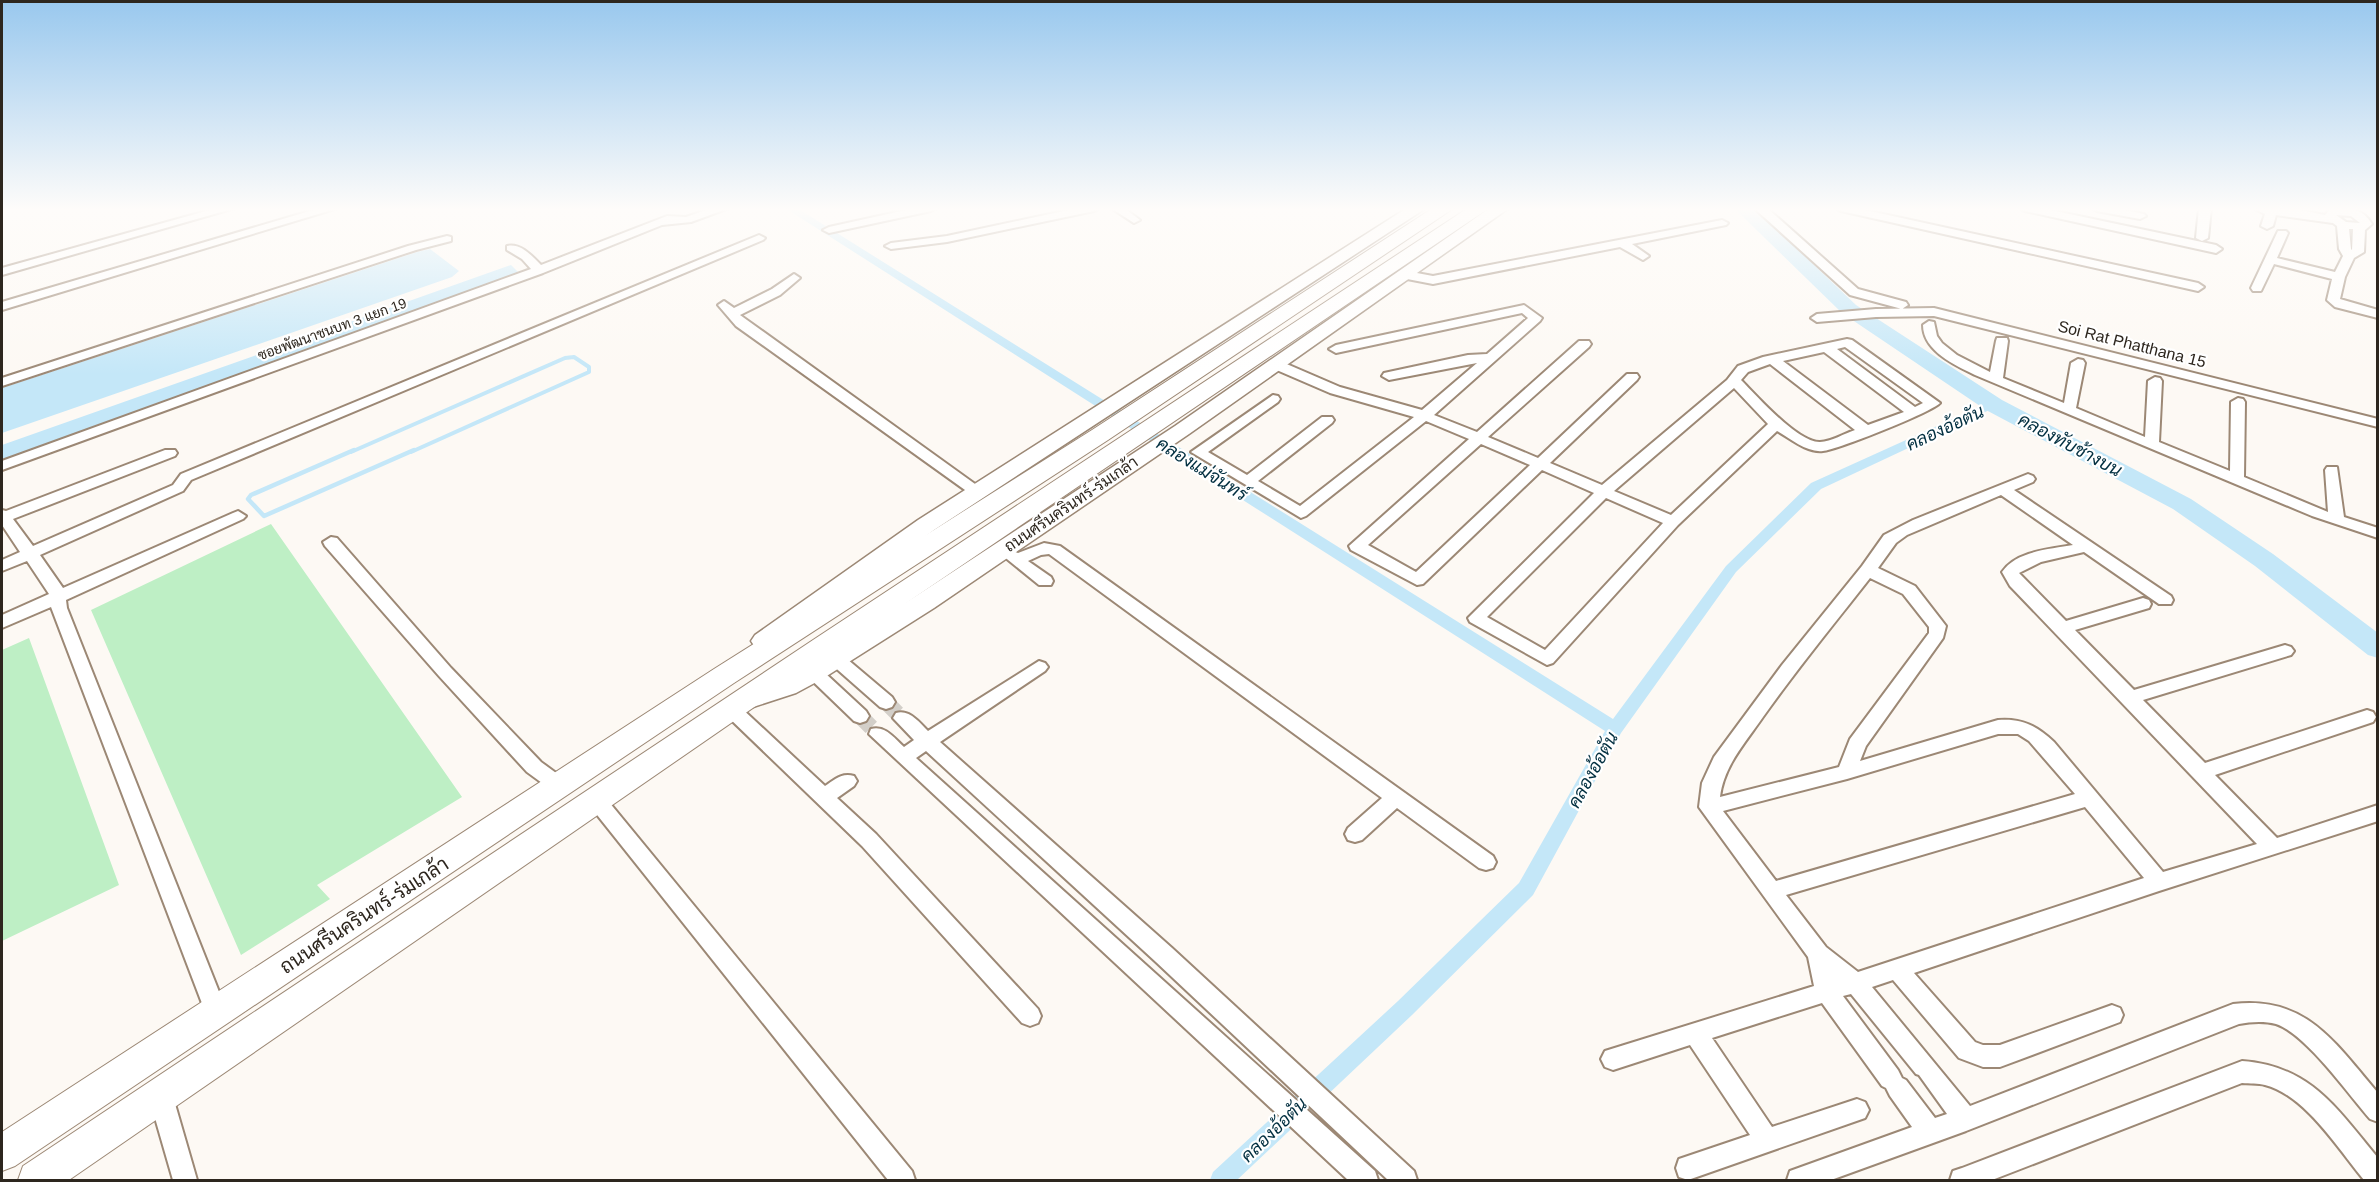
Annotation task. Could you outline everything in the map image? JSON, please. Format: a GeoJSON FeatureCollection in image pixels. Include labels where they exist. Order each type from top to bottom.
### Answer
{"type":"FeatureCollection","features":[{"type":"Feature","properties":{"kind":"main road","name":"ถนนศรีนครินทร์-ร่มเกล้า"},"geometry":{"type":"LineString","coordinates":[[37,1180],[740,704],[1011,555],[1111,441],[1133,402],[1330,263]]}},
{"type":"Feature","properties":{"kind":"main road","name":"ถนนศรีนครินทร์-ร่มเกล้า"},"geometry":{"type":"LineString","coordinates":[[1133,402],[1356,263]]}},
{"type":"Feature","properties":{"kind":"main road","name":"ถนนศรีนครินทร์-ร่มเกล้า"},"geometry":{"type":"LineString","coordinates":[[1172,425],[1401,263]]}},
{"type":"Feature","properties":{"kind":"main road"},"geometry":{"type":"LineString","coordinates":[[1399,280],[1417,263]]}},
{"type":"Feature","properties":{"kind":"main road","name":"ถนนศรีนครินทร์-ร่มเกล้า"},"geometry":{"type":"LineString","coordinates":[[724,676],[748,653],[806,609],[977,492],[1111,441],[1172,425],[1277,364],[1423,263]]}},
{"type":"Feature","properties":{"kind":"main road","name":"ถนนศรีนครินทร์-ร่มเกล้า"},"geometry":{"type":"LineString","coordinates":[[818,660],[1111,441]]}},
{"type":"Feature","properties":{"kind":"main road","name":"ถนนศรีนครินทร์-ร่มเกล้า"},"geometry":{"type":"LineString","coordinates":[[2,1153],[724,676],[1111,441]]}},
{"type":"Feature","properties":{"kind":"street"},"geometry":{"type":"LineString","coordinates":[[2,272],[50,263]]}},
{"type":"Feature","properties":{"kind":"street"},"geometry":{"type":"LineString","coordinates":[[2,306],[110,263]]}},
{"type":"Feature","properties":{"kind":"street"},"geometry":{"type":"LineString","coordinates":[[2,382],[366,263]]}},
{"type":"Feature","properties":{"kind":"street"},"geometry":{"type":"LineString","coordinates":[[532,263],[538,270]]}},
{"type":"Feature","properties":{"kind":"street","name":"ซอยพัฒนาชนบท 3 แยก 19"},"geometry":{"type":"LineString","coordinates":[[2,466],[555,263]]}},
{"type":"Feature","properties":{"kind":"street"},"geometry":{"type":"LineString","coordinates":[[2,566],[178,488],[186,477],[699,263]]}},
{"type":"Feature","properties":{"kind":"street"},"geometry":{"type":"LineString","coordinates":[[1399,280],[1433,280],[1522,263]]}},
{"type":"Feature","properties":{"kind":"street"},"geometry":{"type":"LineString","coordinates":[[1822,263],[1854,292],[1931,318],[1932,339],[1974,370],[2337,520],[2378,533]]}},
{"type":"Feature","properties":{"kind":"street"},"geometry":{"type":"LineString","coordinates":[[2090,263],[2198,287]]}},
{"type":"Feature","properties":{"kind":"street"},"geometry":{"type":"LineString","coordinates":[[2257,288],[2269,263]]}},
{"type":"Feature","properties":{"kind":"street"},"geometry":{"type":"LineString","coordinates":[[2283,263],[2339,277]]}},
{"type":"Feature","properties":{"kind":"street"},"geometry":{"type":"LineString","coordinates":[[2346,263],[2339,277],[2334,302],[2378,314]]}},
{"type":"Feature","properties":{"kind":"street"},"geometry":{"type":"LineString","coordinates":[[794,278],[776,292],[728,309],[741,323],[977,492]]}},
{"type":"Feature","properties":{"kind":"street"},"geometry":{"type":"LineString","coordinates":[[1273,399],[1198,452],[1301,513],[1424,416],[1536,318],[1524,309],[1336,349]]}},
{"type":"Feature","properties":{"kind":"street","name":"Soi Rat Phatthana 15"},"geometry":{"type":"LineString","coordinates":[[1817,318],[1876,312],[1931,318],[2378,423]]}},
{"type":"Feature","properties":{"kind":"street"},"geometry":{"type":"LineString","coordinates":[[1996,380],[2002,341]]}},
{"type":"Feature","properties":{"kind":"street"},"geometry":{"type":"LineString","coordinates":[[1734,380],[1776,424],[1817,447],[1826,447],[1914,413],[1933,403],[1847,343],[1772,359],[1743,369],[1734,380],[1603,492],[1476,618],[1547,659],[1674,522],[1776,424]]}},
{"type":"Feature","properties":{"kind":"street"},"geometry":{"type":"LineString","coordinates":[[1584,344],[1357,546],[1417,580],[1632,377]]}},
{"type":"Feature","properties":{"kind":"street"},"geometry":{"type":"LineString","coordinates":[[1826,347],[1914,413]]}},
{"type":"Feature","properties":{"kind":"street"},"geometry":{"type":"LineString","coordinates":[[1389,376],[1468,359],[1491,357]]}},
{"type":"Feature","properties":{"kind":"street"},"geometry":{"type":"LineString","coordinates":[[1772,359],[1866,431]]}},
{"type":"Feature","properties":{"kind":"street"},"geometry":{"type":"LineString","coordinates":[[2069,411],[2078,363]]}},
{"type":"Feature","properties":{"kind":"street"},"geometry":{"type":"LineString","coordinates":[[1277,364],[1320,385],[1345,394],[1391,404],[1424,416],[1674,522]]}},
{"type":"Feature","properties":{"kind":"street"},"geometry":{"type":"LineString","coordinates":[[2152,444],[2155,381]]}},
{"type":"Feature","properties":{"kind":"street"},"geometry":{"type":"LineString","coordinates":[[2236,479],[2238,402]]}},
{"type":"Feature","properties":{"kind":"street"},"geometry":{"type":"LineString","coordinates":[[1248,481],[1327,420]]}},
{"type":"Feature","properties":{"kind":"street"},"geometry":{"type":"LineString","coordinates":[[170,453],[2,517],[57,591],[59,608],[216,1012]]}},
{"type":"Feature","properties":{"kind":"street"},"geometry":{"type":"LineString","coordinates":[[2332,470],[2337,520]]}},
{"type":"Feature","properties":{"kind":"street"},"geometry":{"type":"LineString","coordinates":[[1966,1119],[1855,982],[1818,954],[1709,807],[1712,783],[1721,762],[1788,669],[1868,570],[1890,539],[1900,531],[2028,479]]}},
{"type":"Feature","properties":{"kind":"street"},"geometry":{"type":"LineString","coordinates":[[2002,489],[2165,600]]}},
{"type":"Feature","properties":{"kind":"street"},"geometry":{"type":"LineString","coordinates":[[2,622],[238,516]]}},
{"type":"Feature","properties":{"kind":"street"},"geometry":{"type":"LineString","coordinates":[[331,542],[445,672],[534,768],[560,786]]}},
{"type":"Feature","properties":{"kind":"street"},"geometry":{"type":"LineString","coordinates":[[1011,555],[1047,547],[1054,550],[1486,862]]}},
{"type":"Feature","properties":{"kind":"street"},"geometry":{"type":"LineString","coordinates":[[2086,547],[2029,560],[2015,566],[2010,572],[2016,582],[2273,847]]}},
{"type":"Feature","properties":{"kind":"street"},"geometry":{"type":"LineString","coordinates":[[1011,555],[1046,581]]}},
{"type":"Feature","properties":{"kind":"street"},"geometry":{"type":"LineString","coordinates":[[1846,772],[1857,744],[1937,634],[1938,626],[1910,590],[1868,570]]}},
{"type":"Feature","properties":{"kind":"street"},"geometry":{"type":"LineString","coordinates":[[2063,628],[2143,604]]}},
{"type":"Feature","properties":{"kind":"street"},"geometry":{"type":"LineString","coordinates":[[2130,698],[2285,651]]}},
{"type":"Feature","properties":{"kind":"street"},"geometry":{"type":"LineString","coordinates":[[818,660],[886,702]]}},
{"type":"Feature","properties":{"kind":"street"},"geometry":{"type":"LineString","coordinates":[[818,660],[860,716]]}},
{"type":"Feature","properties":{"kind":"street"},"geometry":{"type":"LineString","coordinates":[[903,757],[1039,668]]}},
{"type":"Feature","properties":{"kind":"street"},"geometry":{"type":"LineString","coordinates":[[740,704],[824,797],[869,840],[1030,1016]]}},
{"type":"Feature","properties":{"kind":"street"},"geometry":{"type":"LineString","coordinates":[[2201,772],[2367,717]]}},
{"type":"Feature","properties":{"kind":"street"},"geometry":{"type":"LineString","coordinates":[[902,718],[1405,1180]]}},
{"type":"Feature","properties":{"kind":"street"},"geometry":{"type":"LineString","coordinates":[[1709,807],[1846,772],[1998,727],[2014,725],[2025,728],[2035,735],[2159,882]]}},
{"type":"Feature","properties":{"kind":"street"},"geometry":{"type":"LineString","coordinates":[[878,734],[1366,1180]]}},
{"type":"Feature","properties":{"kind":"street"},"geometry":{"type":"LineString","coordinates":[[824,797],[846,781]]}},
{"type":"Feature","properties":{"kind":"street"},"geometry":{"type":"LineString","coordinates":[[1355,834],[1396,797]]}},
{"type":"Feature","properties":{"kind":"street"},"geometry":{"type":"LineString","coordinates":[[1770,891],[2088,798]]}},
{"type":"Feature","properties":{"kind":"street"},"geometry":{"type":"LineString","coordinates":[[597,801],[903,1180]]}},
{"type":"Feature","properties":{"kind":"street"},"geometry":{"type":"LineString","coordinates":[[1613,1059],[2378,813]]}},
{"type":"Feature","properties":{"kind":"street"},"geometry":{"type":"LineString","coordinates":[[1818,954],[1826,992],[1931,1132]]}},
{"type":"Feature","properties":{"kind":"street"},"geometry":{"type":"LineString","coordinates":[[1897,969],[1967,1050],[1983,1056],[2000,1056],[2112,1015]]}},
{"type":"Feature","properties":{"kind":"street"},"geometry":{"type":"LineString","coordinates":[[1798,1180],[1966,1119],[2233,1014],[2255,1011],[2280,1016],[2304,1031],[2330,1056],[2378,1111]]}},
{"type":"Feature","properties":{"kind":"street"},"geometry":{"type":"LineString","coordinates":[[1695,1033],[1767,1140]]}},
{"type":"Feature","properties":{"kind":"street"},"geometry":{"type":"LineString","coordinates":[[1962,1180],[2242,1072],[2268,1074],[2296,1087],[2317,1106],[2378,1178]]}},
{"type":"Feature","properties":{"kind":"street"},"geometry":{"type":"LineString","coordinates":[[161,1097],[185,1180]]}},
{"type":"Feature","properties":{"kind":"street"},"geometry":{"type":"LineString","coordinates":[[1688,1168],[1857,1110]]}},
{"type":"Feature","properties":{"kind":"green space"},"geometry":{"type":"Polygon","coordinates":[[[271,524],[462,797],[317,885],[330,899],[241,955],[91,610],[271,524]]]}},
{"type":"Feature","properties":{"kind":"green space"},"geometry":{"type":"Polygon","coordinates":[[[29,638],[119,885],[2,941],[2,650],[29,638]]]}},
{"type":"Feature","properties":{"kind":"water"},"geometry":{"type":"Polygon","coordinates":[[[383,263],[449,263],[459,271],[452,277],[2,433],[2,388],[383,263]]]}},
{"type":"Feature","properties":{"kind":"water"},"geometry":{"type":"Polygon","coordinates":[[[511,265],[519,273],[2,464],[2,445],[511,265]]]}},
{"type":"Feature","properties":{"kind":"waterway","name":"คลองแม่จันทร์"},"geometry":{"type":"LineString","coordinates":[[877,263],[1615,729]]}},
{"type":"Feature","properties":{"kind":"waterway","name":"คลองทับช้างบน"},"geometry":{"type":"LineString","coordinates":[[1801,263],[1849,309],[1994,405],[2182,504],[2264,560],[2378,648]]}},
{"type":"Feature","properties":{"kind":"waterway"},"geometry":{"type":"LineString","coordinates":[[351,452],[565,358],[574,357],[589,367],[589,372],[411,452]]}},
{"type":"Feature","properties":{"kind":"waterway","name":"คลองอ้อตัน"},"geometry":{"type":"LineString","coordinates":[[1615,729],[1731,569],[1816,486],[1994,405]]}},
{"type":"Feature","properties":{"kind":"waterway"},"geometry":{"type":"LineString","coordinates":[[354,450],[251,495],[248,499],[264,516],[414,450]]}},
{"type":"Feature","properties":{"kind":"waterway","name":"คลองอ้อตัน"},"geometry":{"type":"LineString","coordinates":[[1221,1180],[1405,1008],[1526,889],[1615,729]]}},
{"type":"Feature","properties":{"kind":"tunnel"},"geometry":{"type":"LineString","coordinates":[[886,702],[902,718]]}},
{"type":"Feature","properties":{"kind":"tunnel"},"geometry":{"type":"LineString","coordinates":[[860,716],[878,734]]}}]}
